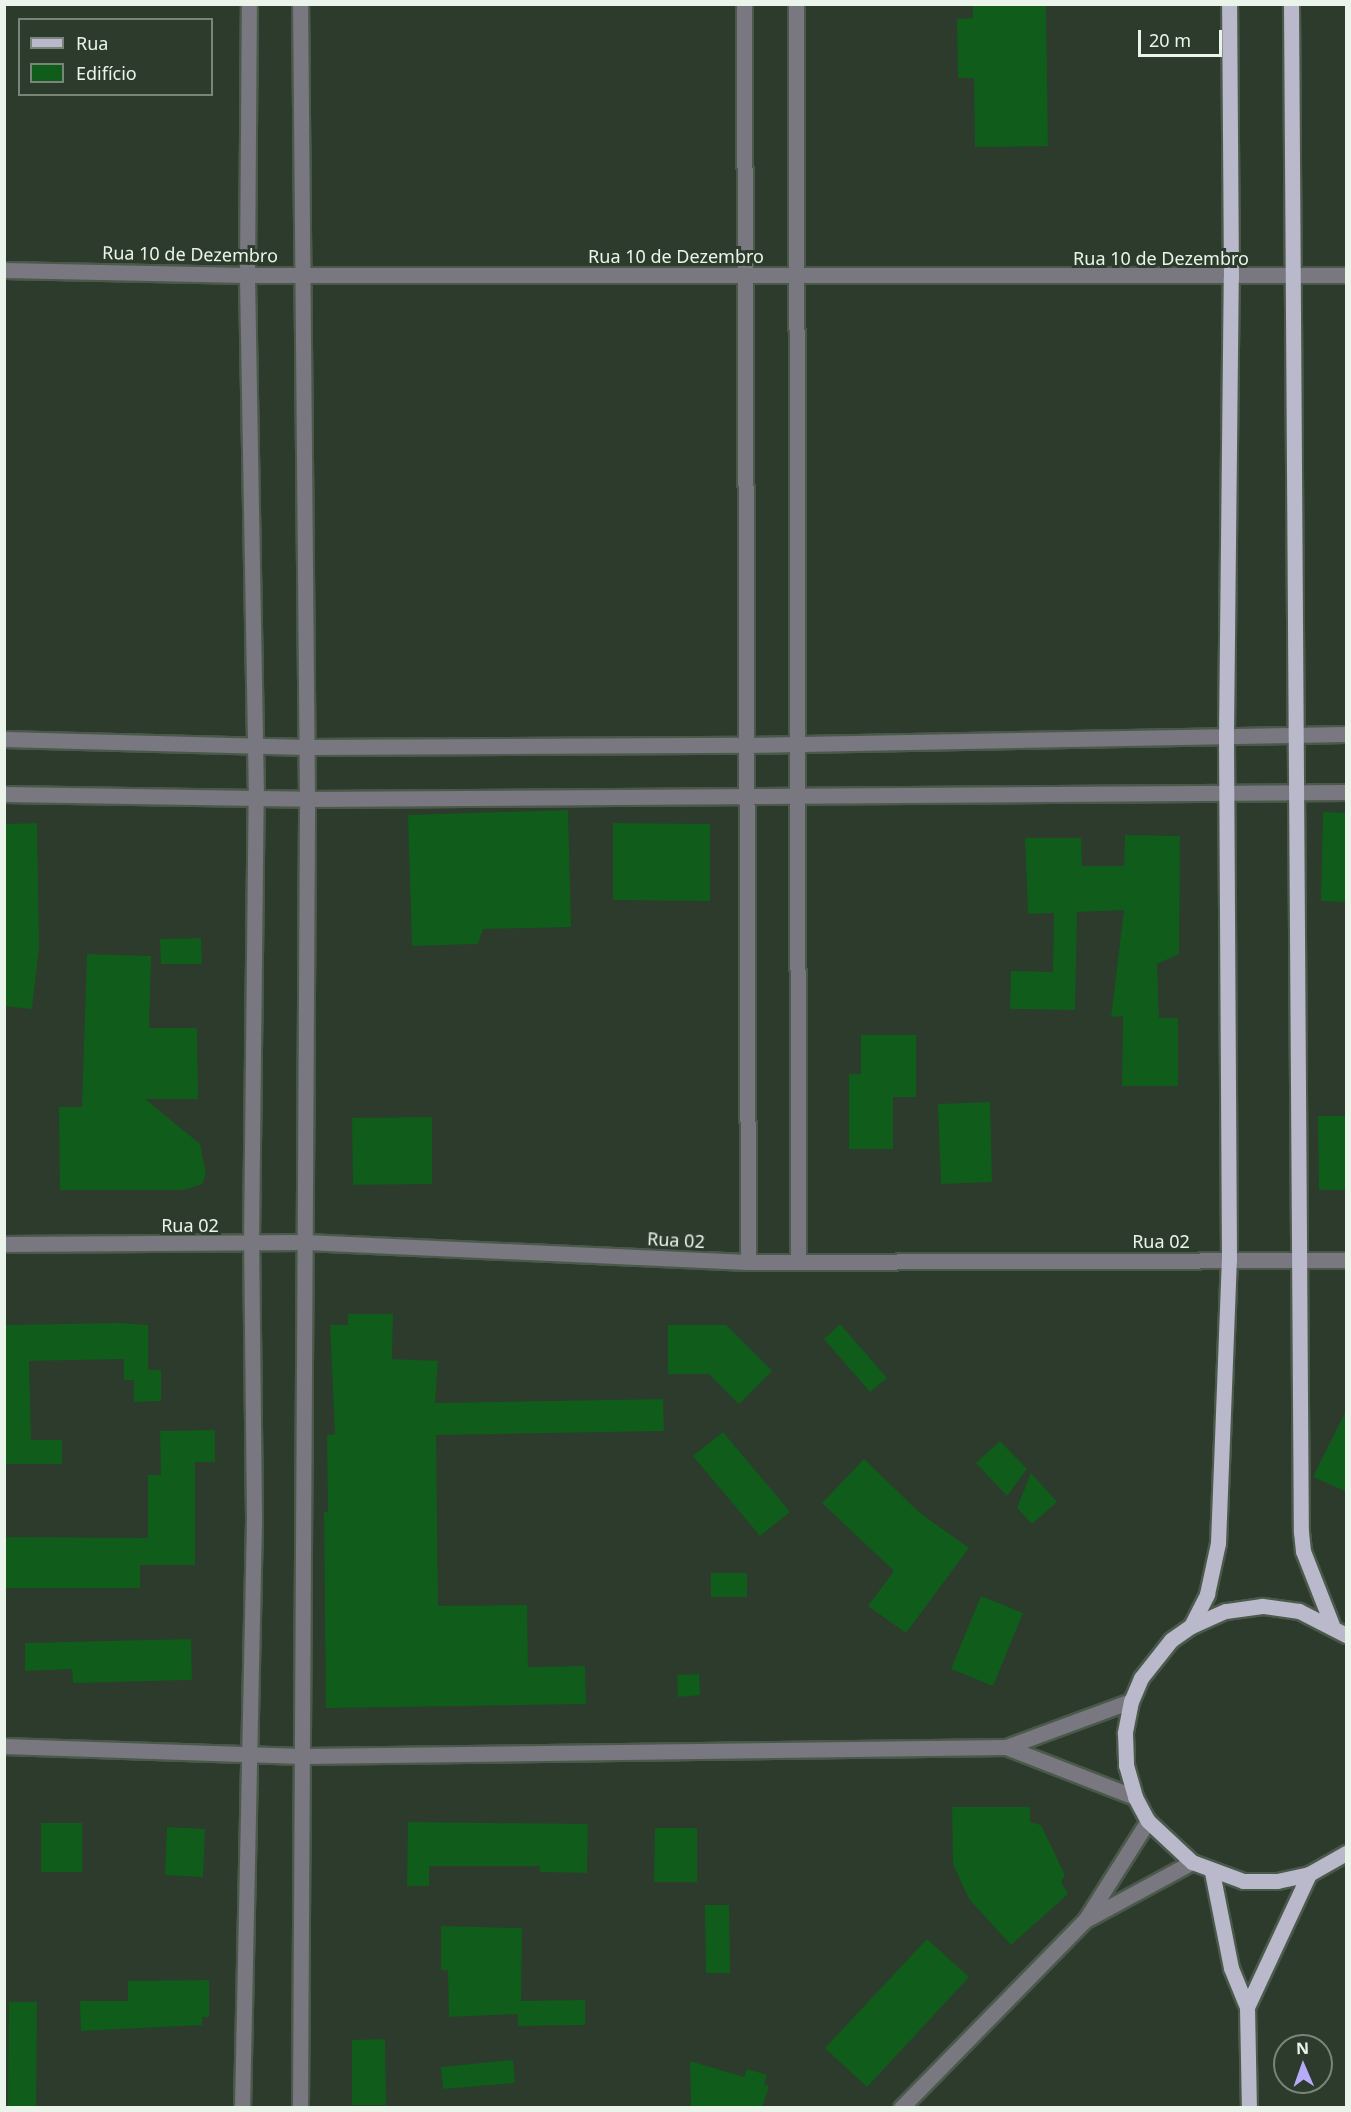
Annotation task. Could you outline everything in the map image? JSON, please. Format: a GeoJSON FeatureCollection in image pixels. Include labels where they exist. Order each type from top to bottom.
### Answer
{"type":"FeatureCollection","features":[{"type":"Feature","properties":{"kind":"main road"},"geometry":{"type":"LineString","coordinates":[[1191,1626],[1207,1594],[1218,1543],[1229,1260],[1226,734],[1231,278],[1229,4]]}},
{"type":"Feature","properties":{"kind":"main road"},"geometry":{"type":"LineString","coordinates":[[1291,4],[1294,275],[1293,791],[1300,1532],[1303,1551],[1332,1625]]}},
{"type":"Feature","properties":{"kind":"main road"},"geometry":{"type":"LineString","coordinates":[[1347,1635],[1332,1625],[1299,1611],[1262,1606],[1225,1611],[1191,1626],[1154,1658],[1131,1701],[1125,1755],[1135,1797],[1148,1821],[1192,1862],[1212,1872],[1244,1881],[1266,1881],[1309,1874],[1347,1853]]}},
{"type":"Feature","properties":{"kind":"main road"},"geometry":{"type":"LineString","coordinates":[[1212,1872],[1225,1946],[1247,2007],[1249,2108]]}},
{"type":"Feature","properties":{"kind":"main road"},"geometry":{"type":"LineString","coordinates":[[1247,2007],[1309,1874]]}},
{"type":"Feature","properties":{"kind":"street"},"geometry":{"type":"LineString","coordinates":[[242,2108],[246,1755],[254,1518],[251,1244],[256,798],[247,275],[249,4]]}},
{"type":"Feature","properties":{"kind":"street"},"geometry":{"type":"LineString","coordinates":[[300,4],[300,275],[307,799],[300,2108]]}},
{"type":"Feature","properties":{"kind":"street"},"geometry":{"type":"LineString","coordinates":[[744,4],[748,1262]]}},
{"type":"Feature","properties":{"kind":"street"},"geometry":{"type":"LineString","coordinates":[[796,4],[798,1262]]}},
{"type":"Feature","properties":{"kind":"street","name":"Rua 10 de Dezembro"},"geometry":{"type":"LineString","coordinates":[[4,270],[247,275],[1231,278],[1347,275]]}},
{"type":"Feature","properties":{"kind":"street"},"geometry":{"type":"LineString","coordinates":[[4,739],[306,747],[747,745],[1226,734],[1347,734]]}},
{"type":"Feature","properties":{"kind":"street"},"geometry":{"type":"LineString","coordinates":[[4,794],[307,799],[1347,792]]}},
{"type":"Feature","properties":{"kind":"street","name":"Rua 02"},"geometry":{"type":"LineString","coordinates":[[4,1244],[305,1242],[748,1262],[1347,1260]]}},
{"type":"Feature","properties":{"kind":"street"},"geometry":{"type":"LineString","coordinates":[[4,1746],[302,1756],[1006,1747],[1131,1701]]}},
{"type":"Feature","properties":{"kind":"street"},"geometry":{"type":"LineString","coordinates":[[1006,1747],[1135,1797]]}},
{"type":"Feature","properties":{"kind":"street"},"geometry":{"type":"LineString","coordinates":[[901,2108],[1086,1919],[1148,1821]]}},
{"type":"Feature","properties":{"kind":"street"},"geometry":{"type":"LineString","coordinates":[[1086,1919],[1192,1862]]}},
{"type":"Feature","properties":{"kind":"building"},"geometry":{"type":"Polygon","coordinates":[[[973,4],[1046,4],[1048,146],[975,147],[974,78],[958,78],[957,19],[973,18],[973,4]]]}},
{"type":"Feature","properties":{"kind":"building"},"geometry":{"type":"Polygon","coordinates":[[[568,810],[571,927],[483,929],[478,944],[412,946],[408,815],[568,810]]]}},
{"type":"Feature","properties":{"kind":"building"},"geometry":{"type":"Polygon","coordinates":[[[1323,812],[1347,813],[1347,902],[1321,901],[1323,812]]]}},
{"type":"Feature","properties":{"kind":"building"},"geometry":{"type":"Polygon","coordinates":[[[37,823],[39,947],[32,1009],[4,1006],[5,824],[37,823]]]}},
{"type":"Feature","properties":{"kind":"building"},"geometry":{"type":"Polygon","coordinates":[[[613,823],[710,824],[710,901],[613,900],[613,823]]]}},
{"type":"Feature","properties":{"kind":"building"},"geometry":{"type":"Polygon","coordinates":[[[1125,835],[1180,836],[1179,954],[1157,964],[1159,1018],[1178,1018],[1178,1086],[1122,1086],[1123,1016],[1111,1017],[1124,910],[1077,912],[1075,1010],[1010,1009],[1011,971],[1053,972],[1054,913],[1028,914],[1025,838],[1081,838],[1082,866],[1124,866],[1125,835]]]}},
{"type":"Feature","properties":{"kind":"building"},"geometry":{"type":"Polygon","coordinates":[[[201,938],[202,964],[161,964],[160,939],[201,938]]]}},
{"type":"Feature","properties":{"kind":"building"},"geometry":{"type":"Polygon","coordinates":[[[87,954],[151,956],[149,1028],[197,1028],[198,1099],[145,1099],[200,1144],[206,1174],[202,1184],[184,1190],[60,1190],[59,1107],[82,1107],[87,954]]]}},
{"type":"Feature","properties":{"kind":"building"},"geometry":{"type":"Polygon","coordinates":[[[861,1035],[916,1035],[916,1097],[893,1097],[893,1149],[849,1149],[849,1074],[861,1074],[861,1035]]]}},
{"type":"Feature","properties":{"kind":"building"},"geometry":{"type":"Polygon","coordinates":[[[990,1102],[992,1182],[941,1184],[938,1104],[990,1102]]]}},
{"type":"Feature","properties":{"kind":"building"},"geometry":{"type":"Polygon","coordinates":[[[1318,1116],[1347,1116],[1347,1190],[1319,1190],[1318,1116]]]}},
{"type":"Feature","properties":{"kind":"building"},"geometry":{"type":"Polygon","coordinates":[[[432,1117],[432,1184],[353,1185],[352,1118],[432,1117]]]}},
{"type":"Feature","properties":{"kind":"building"},"geometry":{"type":"Polygon","coordinates":[[[348,1314],[393,1314],[392,1359],[438,1361],[435,1403],[663,1399],[664,1431],[436,1435],[438,1606],[527,1605],[528,1667],[585,1666],[586,1704],[326,1708],[324,1512],[328,1512],[327,1435],[335,1434],[330,1325],[348,1325],[348,1314]]]}},
{"type":"Feature","properties":{"kind":"building"},"geometry":{"type":"Polygon","coordinates":[[[120,1323],[148,1325],[148,1370],[161,1370],[161,1401],[134,1402],[134,1380],[124,1380],[124,1359],[29,1361],[31,1440],[62,1440],[62,1464],[4,1464],[4,1325],[120,1323]]]}},
{"type":"Feature","properties":{"kind":"building"},"geometry":{"type":"Polygon","coordinates":[[[840,1324],[887,1378],[870,1392],[824,1339],[840,1324]]]}},
{"type":"Feature","properties":{"kind":"building"},"geometry":{"type":"Polygon","coordinates":[[[668,1325],[726,1325],[772,1371],[739,1404],[709,1374],[668,1374],[668,1325]]]}},
{"type":"Feature","properties":{"kind":"building"},"geometry":{"type":"Polygon","coordinates":[[[1347,1409],[1347,1492],[1313,1477],[1347,1409]]]}},
{"type":"Feature","properties":{"kind":"building"},"geometry":{"type":"Polygon","coordinates":[[[215,1430],[215,1462],[195,1462],[195,1565],[140,1565],[140,1588],[4,1588],[4,1537],[148,1538],[148,1475],[161,1475],[160,1431],[215,1430]]]}},
{"type":"Feature","properties":{"kind":"building"},"geometry":{"type":"Polygon","coordinates":[[[723,1432],[790,1512],[760,1536],[693,1456],[723,1432]]]}},
{"type":"Feature","properties":{"kind":"building"},"geometry":{"type":"Polygon","coordinates":[[[1000,1441],[1027,1469],[1007,1496],[976,1463],[1000,1441]]]}},
{"type":"Feature","properties":{"kind":"building"},"geometry":{"type":"Polygon","coordinates":[[[864,1459],[920,1513],[969,1548],[906,1633],[868,1606],[894,1571],[822,1503],[864,1459]]]}},
{"type":"Feature","properties":{"kind":"building"},"geometry":{"type":"Polygon","coordinates":[[[1031,1473],[1057,1502],[1032,1524],[1017,1508],[1031,1473]]]}},
{"type":"Feature","properties":{"kind":"building"},"geometry":{"type":"Polygon","coordinates":[[[711,1573],[747,1573],[747,1597],[711,1597],[711,1573]]]}},
{"type":"Feature","properties":{"kind":"building"},"geometry":{"type":"Polygon","coordinates":[[[981,1596],[1023,1613],[993,1686],[951,1669],[981,1596]]]}},
{"type":"Feature","properties":{"kind":"building"},"geometry":{"type":"Polygon","coordinates":[[[191,1639],[192,1680],[73,1683],[72,1669],[25,1671],[25,1643],[191,1639]]]}},
{"type":"Feature","properties":{"kind":"building"},"geometry":{"type":"Polygon","coordinates":[[[699,1674],[700,1695],[678,1697],[677,1675],[699,1674]]]}},
{"type":"Feature","properties":{"kind":"building"},"geometry":{"type":"Polygon","coordinates":[[[952,1807],[1030,1807],[1030,1822],[1041,1825],[1065,1875],[1061,1882],[1068,1894],[1011,1945],[969,1899],[953,1864],[952,1807]]]}},
{"type":"Feature","properties":{"kind":"building"},"geometry":{"type":"Polygon","coordinates":[[[408,1822],[588,1824],[587,1873],[540,1872],[540,1866],[429,1866],[429,1886],[407,1886],[408,1822]]]}},
{"type":"Feature","properties":{"kind":"building"},"geometry":{"type":"Polygon","coordinates":[[[41,1823],[82,1823],[82,1872],[41,1872],[41,1823]]]}},
{"type":"Feature","properties":{"kind":"building"},"geometry":{"type":"Polygon","coordinates":[[[167,1827],[205,1829],[203,1877],[165,1875],[167,1827]]]}},
{"type":"Feature","properties":{"kind":"building"},"geometry":{"type":"Polygon","coordinates":[[[655,1828],[697,1828],[697,1882],[654,1882],[655,1828]]]}},
{"type":"Feature","properties":{"kind":"building"},"geometry":{"type":"Polygon","coordinates":[[[705,1905],[729,1905],[730,1973],[706,1973],[705,1905]]]}},
{"type":"Feature","properties":{"kind":"building"},"geometry":{"type":"Polygon","coordinates":[[[441,1926],[522,1928],[521,2001],[585,2000],[585,2025],[518,2026],[518,2014],[449,2017],[448,1970],[441,1970],[441,1926]]]}},
{"type":"Feature","properties":{"kind":"building"},"geometry":{"type":"Polygon","coordinates":[[[927,1939],[969,1977],[867,2087],[825,2048],[927,1939]]]}},
{"type":"Feature","properties":{"kind":"building"},"geometry":{"type":"Polygon","coordinates":[[[209,1980],[209,2017],[202,2017],[202,2025],[81,2031],[80,2001],[128,2001],[128,1981],[209,1980]]]}},
{"type":"Feature","properties":{"kind":"building"},"geometry":{"type":"Polygon","coordinates":[[[9,2002],[37,2002],[36,2108],[8,2108],[9,2002]]]}},
{"type":"Feature","properties":{"kind":"building"},"geometry":{"type":"Polygon","coordinates":[[[385,2039],[386,2105],[352,2105],[352,2040],[385,2039]]]}},
{"type":"Feature","properties":{"kind":"building"},"geometry":{"type":"Polygon","coordinates":[[[513,2060],[515,2083],[443,2089],[441,2067],[513,2060]]]}},
{"type":"Feature","properties":{"kind":"building"},"geometry":{"type":"Polygon","coordinates":[[[690,2061],[744,2077],[747,2069],[767,2075],[764,2085],[769,2086],[762,2108],[691,2108],[690,2061]]]}}]}
